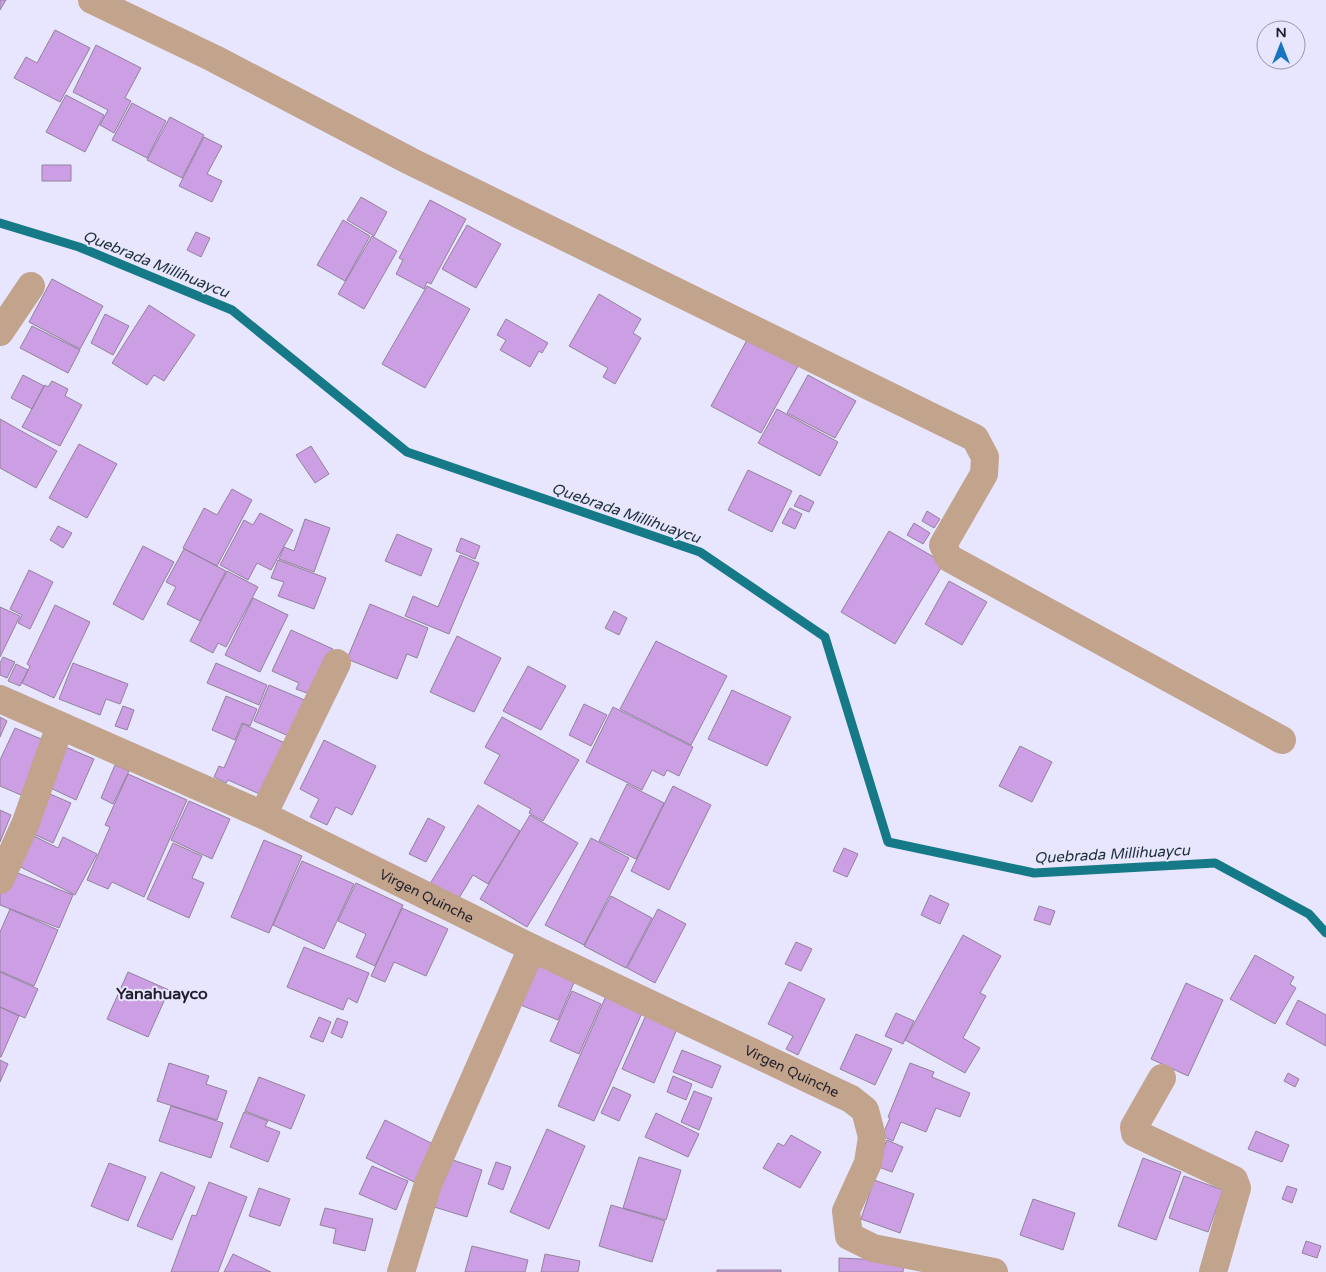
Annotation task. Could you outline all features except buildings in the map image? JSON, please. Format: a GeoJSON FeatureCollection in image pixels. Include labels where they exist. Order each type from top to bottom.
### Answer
{"type":"FeatureCollection","features":[{"type":"Feature","properties":{"kind":"street"},"geometry":{"type":"LineString","coordinates":[[92,0],[216,59],[410,161],[975,438],[985,457],[984,474],[944,545],[949,558],[1282,740]]}},
{"type":"Feature","properties":{"kind":"street"},"geometry":{"type":"LineString","coordinates":[[0,332],[31,286]]}},
{"type":"Feature","properties":{"kind":"street"},"geometry":{"type":"LineString","coordinates":[[263,815],[337,663]]}},
{"type":"Feature","properties":{"kind":"street","name":"Virgen Quinche"},"geometry":{"type":"LineString","coordinates":[[0,699],[263,815],[532,948],[851,1099],[865,1110],[872,1138],[868,1162],[846,1211],[849,1236],[874,1248],[994,1272]]}},
{"type":"Feature","properties":{"kind":"street"},"geometry":{"type":"LineString","coordinates":[[0,880],[26,822],[60,726]]}},
{"type":"Feature","properties":{"kind":"street"},"geometry":{"type":"LineString","coordinates":[[401,1272],[428,1184],[532,948]]}},
{"type":"Feature","properties":{"kind":"street"},"geometry":{"type":"LineString","coordinates":[[1162,1078],[1134,1127],[1136,1133],[1234,1180],[1236,1188],[1213,1272]]}},
{"type":"Feature","properties":{"kind":"waterway","name":"Quebrada Millihuaycu"},"geometry":{"type":"LineString","coordinates":[[0,223],[79,247],[232,310],[407,452],[700,552],[825,637],[888,842],[1034,873],[1215,863],[1309,914],[1326,933]]}},
{"type":"Feature","properties":{"kind":"district","name":"Yanahuayco"},"geometry":{"type":"Point","coordinates":[162,993]}}]}
